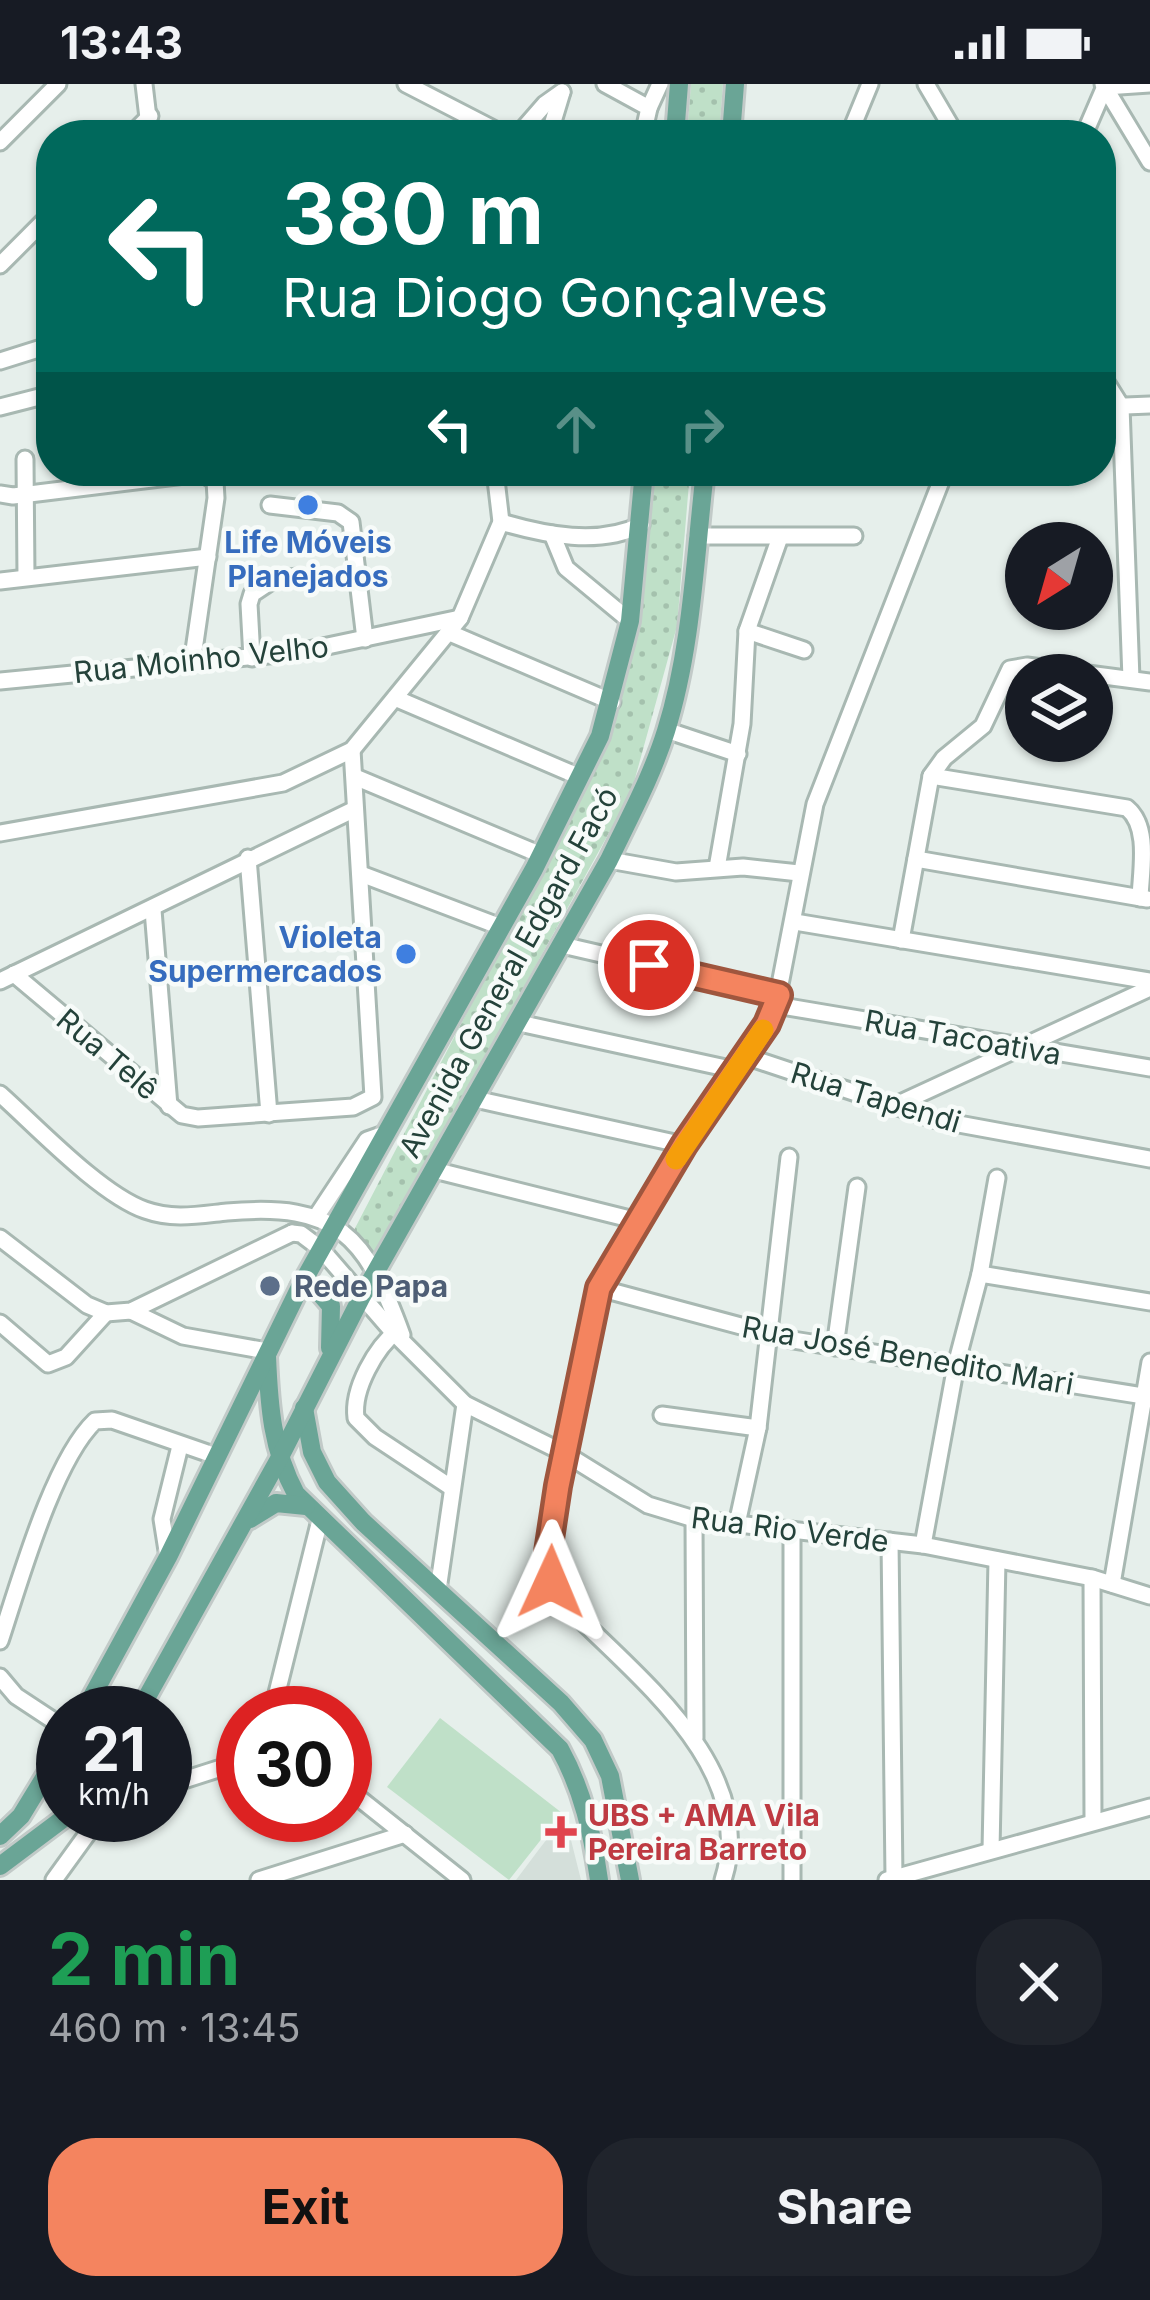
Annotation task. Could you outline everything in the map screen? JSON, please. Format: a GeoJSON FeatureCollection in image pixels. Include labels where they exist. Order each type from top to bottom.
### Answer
{"type":"FeatureCollection","features":[{"type":"Feature","properties":{"kind":"main road"},"geometry":{"type":"LineString","coordinates":[[676,120],[679,84]]}},
{"type":"Feature","properties":{"kind":"main road"},"geometry":{"type":"LineString","coordinates":[[732,120],[735,84]]}},
{"type":"Feature","properties":{"kind":"main road","name":"Avenida General Edgard Facó"},"geometry":{"type":"LineString","coordinates":[[98,1686],[168,1557],[321,1249],[326,1221],[387,1133],[580,777],[612,702],[630,621],[634,588],[630,540],[641,525],[643,486]]}},
{"type":"Feature","properties":{"kind":"main road","name":"Avenida General Edgard Facó"},"geometry":{"type":"LineString","coordinates":[[153,1686],[279,1459],[362,1296],[609,860],[666,730],[686,638],[703,486]]}},
{"type":"Feature","properties":{"kind":"main road"},"geometry":{"type":"LineString","coordinates":[[300,1287],[318,1291],[332,1306],[328,1358]]}},
{"type":"Feature","properties":{"kind":"main road"},"geometry":{"type":"LineString","coordinates":[[267,1351],[279,1459],[313,1513],[560,1749],[579,1783],[599,1880]]}},
{"type":"Feature","properties":{"kind":"main road"},"geometry":{"type":"LineString","coordinates":[[304,1406],[311,1453],[327,1482],[363,1522],[561,1703],[593,1740],[610,1776],[630,1880]]}},
{"type":"Feature","properties":{"kind":"main road"},"geometry":{"type":"LineString","coordinates":[[242,1526],[276,1503],[313,1513]]}},
{"type":"Feature","properties":{"kind":"main road"},"geometry":{"type":"LineString","coordinates":[[0,1836],[21,1816],[36,1791]]}},
{"type":"Feature","properties":{"kind":"main road"},"geometry":{"type":"LineString","coordinates":[[0,1867],[36,1839]]}},
{"type":"Feature","properties":{"kind":"street"},"geometry":{"type":"LineString","coordinates":[[0,142],[58,84]]}},
{"type":"Feature","properties":{"kind":"street"},"geometry":{"type":"LineString","coordinates":[[144,84],[150,120]]}},
{"type":"Feature","properties":{"kind":"street"},"geometry":{"type":"LineString","coordinates":[[406,84],[477,120]]}},
{"type":"Feature","properties":{"kind":"street"},"geometry":{"type":"LineString","coordinates":[[604,84],[649,108]]}},
{"type":"Feature","properties":{"kind":"street"},"geometry":{"type":"LineString","coordinates":[[646,120],[660,84]]}},
{"type":"Feature","properties":{"kind":"street"},"geometry":{"type":"LineString","coordinates":[[855,120],[870,84]]}},
{"type":"Feature","properties":{"kind":"street"},"geometry":{"type":"LineString","coordinates":[[926,84],[947,120]]}},
{"type":"Feature","properties":{"kind":"street"},"geometry":{"type":"LineString","coordinates":[[1105,85],[1150,84]]}},
{"type":"Feature","properties":{"kind":"street"},"geometry":{"type":"LineString","coordinates":[[1090,120],[1105,85]]}},
{"type":"Feature","properties":{"kind":"street"},"geometry":{"type":"LineString","coordinates":[[1105,85],[1150,162]]}},
{"type":"Feature","properties":{"kind":"street"},"geometry":{"type":"LineString","coordinates":[[531,120],[563,88]]}},
{"type":"Feature","properties":{"kind":"street"},"geometry":{"type":"LineString","coordinates":[[554,120],[563,88]]}},
{"type":"Feature","properties":{"kind":"street"},"geometry":{"type":"LineString","coordinates":[[146,120],[150,116]]}},
{"type":"Feature","properties":{"kind":"street"},"geometry":{"type":"LineString","coordinates":[[0,265],[36,229]]}},
{"type":"Feature","properties":{"kind":"street"},"geometry":{"type":"LineString","coordinates":[[0,362],[36,350]]}},
{"type":"Feature","properties":{"kind":"street"},"geometry":{"type":"LineString","coordinates":[[0,406],[36,398]]}},
{"type":"Feature","properties":{"kind":"street"},"geometry":{"type":"LineString","coordinates":[[1116,398],[1121,406],[1131,679]]}},
{"type":"Feature","properties":{"kind":"street"},"geometry":{"type":"LineString","coordinates":[[1116,406],[1150,405]]}},
{"type":"Feature","properties":{"kind":"street"},"geometry":{"type":"LineString","coordinates":[[26,459],[26,577]]}},
{"type":"Feature","properties":{"kind":"street"},"geometry":{"type":"LineString","coordinates":[[0,494],[81,486]]}},
{"type":"Feature","properties":{"kind":"street"},"geometry":{"type":"LineString","coordinates":[[192,664],[215,486]]}},
{"type":"Feature","properties":{"kind":"street"},"geometry":{"type":"LineString","coordinates":[[0,833],[283,783],[352,749],[455,625],[502,522],[497,486]]}},
{"type":"Feature","properties":{"kind":"street"},"geometry":{"type":"LineString","coordinates":[[723,1880],[731,1855],[728,1819],[695,1740],[672,1709],[562,1601],[551,1582],[548,1552],[599,1288],[778,1000],[815,804],[939,486]]}},
{"type":"Feature","properties":{"kind":"street"},"geometry":{"type":"LineString","coordinates":[[270,505],[348,517],[364,639]]}},
{"type":"Feature","properties":{"kind":"street"},"geometry":{"type":"LineString","coordinates":[[502,522],[552,534],[630,540]]}},
{"type":"Feature","properties":{"kind":"street"},"geometry":{"type":"LineString","coordinates":[[552,534],[566,568],[630,621]]}},
{"type":"Feature","properties":{"kind":"street"},"geometry":{"type":"LineString","coordinates":[[698,536],[854,536]]}},
{"type":"Feature","properties":{"kind":"street"},"geometry":{"type":"LineString","coordinates":[[717,868],[738,754],[747,631],[781,537]]}},
{"type":"Feature","properties":{"kind":"street"},"geometry":{"type":"LineString","coordinates":[[0,581],[208,557]]}},
{"type":"Feature","properties":{"kind":"street"},"geometry":{"type":"LineString","coordinates":[[252,658],[252,594],[273,580],[298,577]]}},
{"type":"Feature","properties":{"kind":"street"},"geometry":{"type":"LineString","coordinates":[[609,601],[634,588]]}},
{"type":"Feature","properties":{"kind":"street"},"geometry":{"type":"LineString","coordinates":[[455,625],[612,702]]}},
{"type":"Feature","properties":{"kind":"street","name":"Rua Moinho Velho"},"geometry":{"type":"LineString","coordinates":[[0,681],[252,658],[455,625]]}},
{"type":"Feature","properties":{"kind":"street"},"geometry":{"type":"LineString","coordinates":[[747,631],[804,650]]}},
{"type":"Feature","properties":{"kind":"street"},"geometry":{"type":"LineString","coordinates":[[901,940],[931,776],[944,758],[983,726],[1006,674],[1016,666],[1150,682]]}},
{"type":"Feature","properties":{"kind":"street"},"geometry":{"type":"LineString","coordinates":[[395,698],[580,777]]}},
{"type":"Feature","properties":{"kind":"street"},"geometry":{"type":"LineString","coordinates":[[666,730],[738,754]]}},
{"type":"Feature","properties":{"kind":"street"},"geometry":{"type":"LineString","coordinates":[[352,749],[362,874],[501,927]]}},
{"type":"Feature","properties":{"kind":"street"},"geometry":{"type":"LineString","coordinates":[[916,859],[1145,899],[1141,828],[1137,816],[1126,808],[931,776]]}},
{"type":"Feature","properties":{"kind":"street"},"geometry":{"type":"LineString","coordinates":[[355,777],[541,855]]}},
{"type":"Feature","properties":{"kind":"street"},"geometry":{"type":"LineString","coordinates":[[7,978],[355,809]]}},
{"type":"Feature","properties":{"kind":"street"},"geometry":{"type":"LineString","coordinates":[[248,858],[268,1114]]}},
{"type":"Feature","properties":{"kind":"street"},"geometry":{"type":"LineString","coordinates":[[609,860],[676,872],[717,868],[799,873]]}},
{"type":"Feature","properties":{"kind":"street","name":"Rua Telê"},"geometry":{"type":"LineString","coordinates":[[7,978],[182,1115],[198,1118],[353,1107],[373,1097],[362,874]]}},
{"type":"Feature","properties":{"kind":"street"},"geometry":{"type":"LineString","coordinates":[[153,910],[169,1106]]}},
{"type":"Feature","properties":{"kind":"street"},"geometry":{"type":"LineString","coordinates":[[795,922],[1150,984]]}},
{"type":"Feature","properties":{"kind":"street","name":"Rua Tacoativa"},"geometry":{"type":"LineString","coordinates":[[562,945],[778,1000],[1150,1068]]}},
{"type":"Feature","properties":{"kind":"street"},"geometry":{"type":"LineString","coordinates":[[896,1105],[1150,984]]}},
{"type":"Feature","properties":{"kind":"street","name":"Rua Tapendi"},"geometry":{"type":"LineString","coordinates":[[519,1023],[740,1063],[937,1120],[1150,1159]]}},
{"type":"Feature","properties":{"kind":"street"},"geometry":{"type":"LineString","coordinates":[[0,1094],[94,1177],[138,1208],[187,1217],[283,1208],[326,1221]]}},
{"type":"Feature","properties":{"kind":"street"},"geometry":{"type":"LineString","coordinates":[[475,1099],[684,1145]]}},
{"type":"Feature","properties":{"kind":"street"},"geometry":{"type":"LineString","coordinates":[[737,1524],[758,1428],[789,1157]]}},
{"type":"Feature","properties":{"kind":"street"},"geometry":{"type":"LineString","coordinates":[[434,1170],[638,1221]]}},
{"type":"Feature","properties":{"kind":"street"},"geometry":{"type":"LineString","coordinates":[[923,1545],[997,1178]]}},
{"type":"Feature","properties":{"kind":"street"},"geometry":{"type":"LineString","coordinates":[[835,1347],[857,1186]]}},
{"type":"Feature","properties":{"kind":"street"},"geometry":{"type":"LineString","coordinates":[[0,1238],[87,1305],[106,1313],[130,1311],[292,1233],[283,1208]]}},
{"type":"Feature","properties":{"kind":"street","name":"Rua Rio Verde"},"geometry":{"type":"LineString","coordinates":[[326,1221],[377,1270],[400,1334]]}},
{"type":"Feature","properties":{"kind":"street","name":"Rua Rio Verde"},"geometry":{"type":"LineString","coordinates":[[292,1233],[321,1249],[466,1404],[564,1453],[648,1505],[694,1520],[923,1545],[1093,1578],[1150,1596]]}},
{"type":"Feature","properties":{"kind":"street"},"geometry":{"type":"LineString","coordinates":[[980,1274],[1150,1302]]}},
{"type":"Feature","properties":{"kind":"street","name":"Rua José Benedito Mari"},"geometry":{"type":"LineString","coordinates":[[599,1288],[770,1335],[1146,1396]]}},
{"type":"Feature","properties":{"kind":"street"},"geometry":{"type":"LineString","coordinates":[[130,1311],[183,1336],[267,1351]]}},
{"type":"Feature","properties":{"kind":"street"},"geometry":{"type":"LineString","coordinates":[[0,1324],[37,1357],[55,1363],[106,1313]]}},
{"type":"Feature","properties":{"kind":"street"},"geometry":{"type":"LineString","coordinates":[[400,1334],[358,1390],[356,1418],[375,1437],[452,1487]]}},
{"type":"Feature","properties":{"kind":"street"},"geometry":{"type":"LineString","coordinates":[[1112,1584],[1150,1362]]}},
{"type":"Feature","properties":{"kind":"street"},"geometry":{"type":"LineString","coordinates":[[438,1590],[466,1404]]}},
{"type":"Feature","properties":{"kind":"street"},"geometry":{"type":"LineString","coordinates":[[662,1415],[758,1428]]}},
{"type":"Feature","properties":{"kind":"street"},"geometry":{"type":"LineString","coordinates":[[0,1641],[52,1497],[90,1425],[112,1420],[216,1456]]}},
{"type":"Feature","properties":{"kind":"street"},"geometry":{"type":"LineString","coordinates":[[168,1557],[164,1502],[180,1446]]}},
{"type":"Feature","properties":{"kind":"street"},"geometry":{"type":"LineString","coordinates":[[278,1686],[313,1513]]}},
{"type":"Feature","properties":{"kind":"street"},"geometry":{"type":"LineString","coordinates":[[694,1520],[695,1740]]}},
{"type":"Feature","properties":{"kind":"street"},"geometry":{"type":"LineString","coordinates":[[792,1530],[792,1880]]}},
{"type":"Feature","properties":{"kind":"street"},"geometry":{"type":"LineString","coordinates":[[890,1541],[890,1879],[1150,1807]]}},
{"type":"Feature","properties":{"kind":"street"},"geometry":{"type":"LineString","coordinates":[[992,1850],[997,1560]]}},
{"type":"Feature","properties":{"kind":"street"},"geometry":{"type":"LineString","coordinates":[[1093,1578],[1093,1820]]}},
{"type":"Feature","properties":{"kind":"street"},"geometry":{"type":"LineString","coordinates":[[0,1677],[36,1709]]}},
{"type":"Feature","properties":{"kind":"street"},"geometry":{"type":"LineString","coordinates":[[372,1808],[462,1880]]}},
{"type":"Feature","properties":{"kind":"street"},"geometry":{"type":"LineString","coordinates":[[259,1880],[405,1834]]}},
{"type":"Feature","properties":{"kind":"street"},"geometry":{"type":"LineString","coordinates":[[54,1880],[81,1842]]}},
{"type":"Feature","properties":{"kind":"street"},"geometry":{"type":"LineString","coordinates":[[302,1880],[320,1861]]}},
{"type":"Feature","properties":{"kind":"shaded area","name":"UBS + AMA Vila Pereira Barreto"},"geometry":{"type":"Polygon","coordinates":[[[565,1816],[581,1880],[516,1880],[540,1848],[565,1816]]]}},
{"type":"Feature","properties":{"kind":"green space"},"geometry":{"type":"Polygon","coordinates":[[[691,84],[723,84],[720,120],[688,120],[691,84]]]}},
{"type":"Feature","properties":{"kind":"green space"},"geometry":{"type":"Polygon","coordinates":[[[652,486],[689,486],[677,626],[631,793],[376,1255],[352,1234],[586,783],[618,711],[637,624],[652,486]]]}},
{"type":"Feature","properties":{"kind":"green space"},"geometry":{"type":"Polygon","coordinates":[[[440,1718],[562,1813],[509,1880],[387,1787],[440,1718]]]}},
{"type":"Feature","properties":{"kind":"slow traffic"},"geometry":{"type":"LineString","coordinates":[[676,1159],[763,1030]]}},
{"type":"Feature","properties":{"kind":"place","name":"Life Móveis Planejados"},"geometry":{"type":"Point","coordinates":[308,505]}},
{"type":"Feature","properties":{"kind":"place","name":"Violeta Supermercados"},"geometry":{"type":"Point","coordinates":[406,954]}},
{"type":"Feature","properties":{"kind":"place","name":"Rede Papa"},"geometry":{"type":"Point","coordinates":[270,1286]}},
{"type":"Feature","properties":{"kind":"place","name":"UBS + AMA Vila Pereira Barreto"},"geometry":{"type":"Point","coordinates":[561,1832]}},
{"type":"Feature","properties":{"kind":"route"},"geometry":{"type":"LineString","coordinates":[[551,1582],[548,1552],[558,1486],[599,1288],[684,1145],[767,1024],[779,995],[649,965]]}}]}
